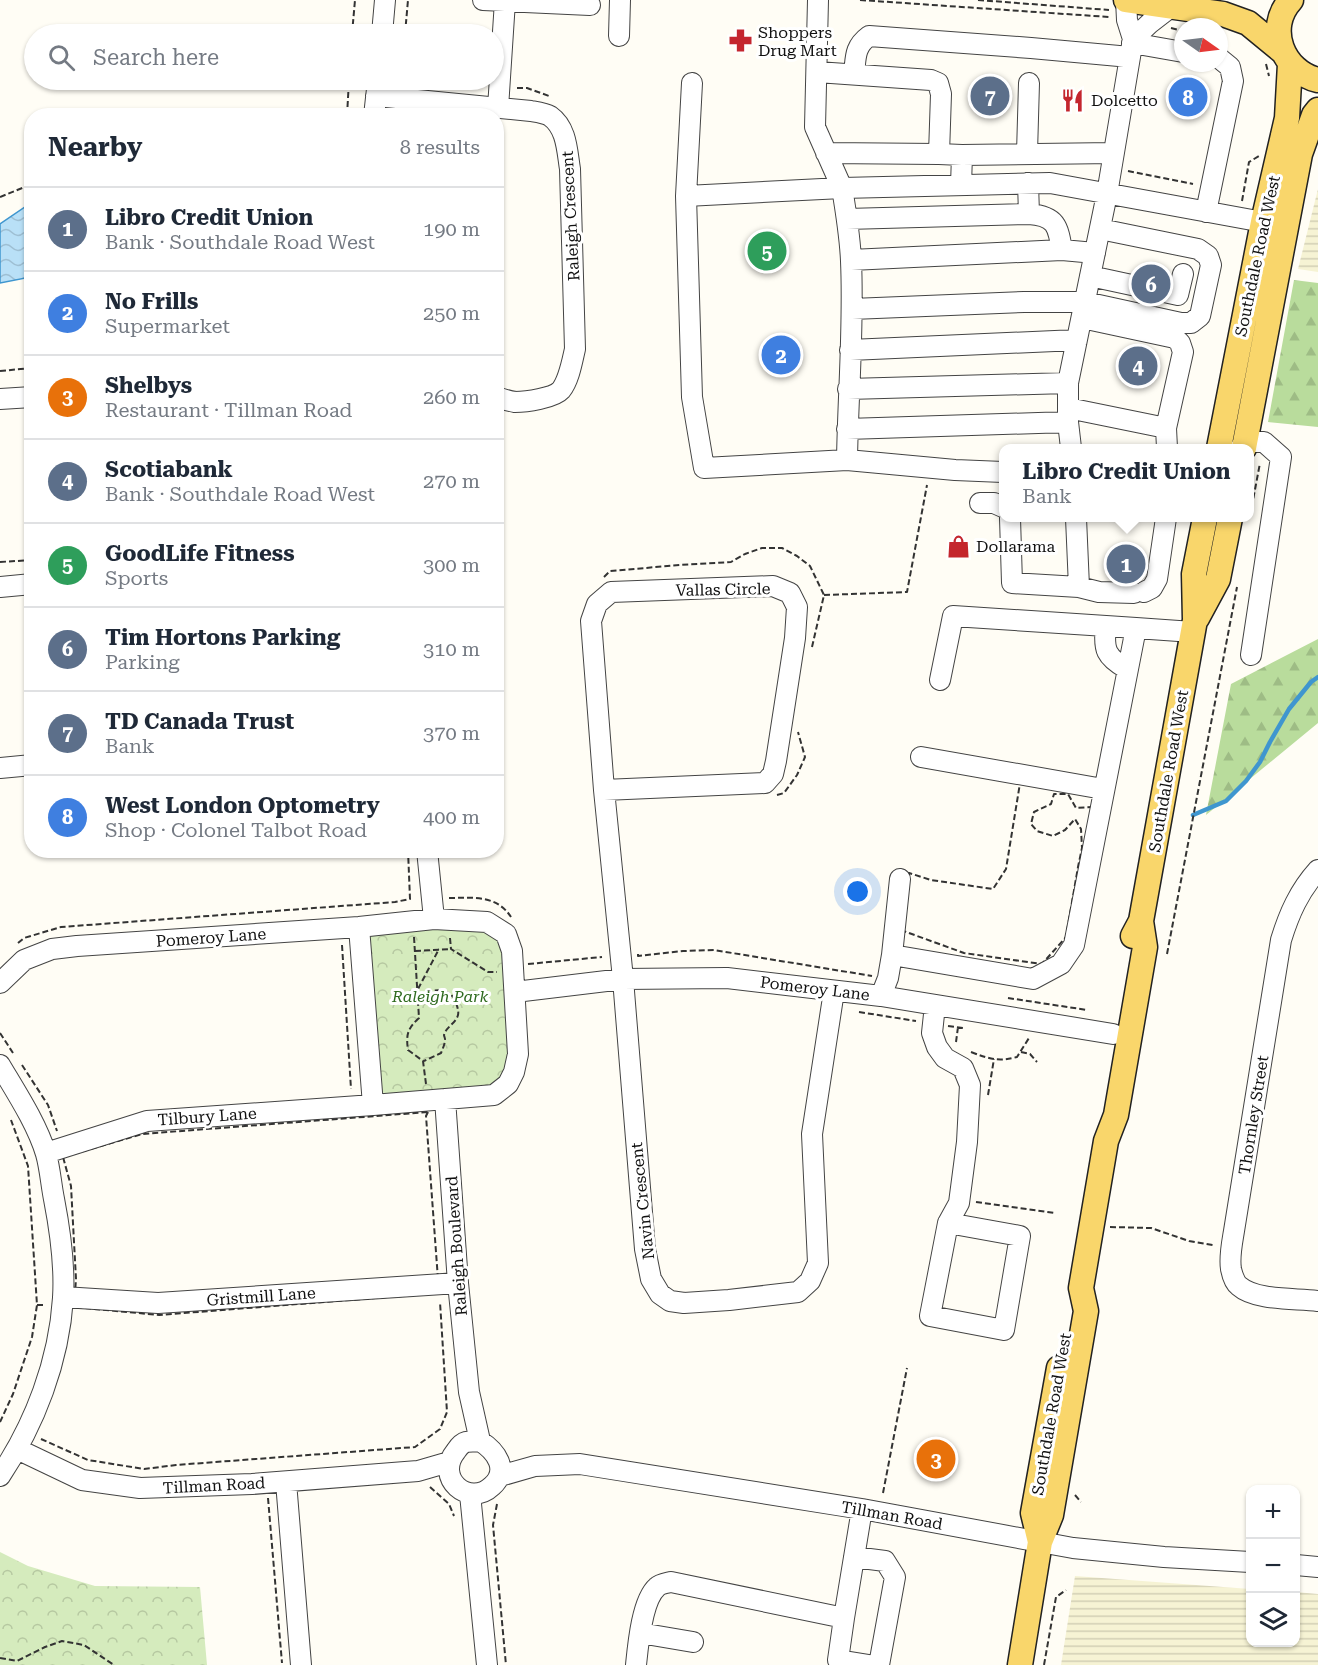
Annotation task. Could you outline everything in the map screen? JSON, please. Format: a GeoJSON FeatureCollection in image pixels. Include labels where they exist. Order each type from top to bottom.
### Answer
{"type":"FeatureCollection","features":[{"type":"Feature","properties":{"kind":"main road","name":"Southdale Road West"},"geometry":{"type":"LineString","coordinates":[[1220,444],[1263,222],[1287,118],[1278,36],[1280,20],[1292,0]]}},
{"type":"Feature","properties":{"kind":"main road"},"geometry":{"type":"LineString","coordinates":[[1129,24],[1172,6],[1223,14],[1248,23],[1279,59],[1301,74],[1318,80]]}},
{"type":"Feature","properties":{"kind":"main road","name":"Southdale Road West"},"geometry":{"type":"LineString","coordinates":[[1248,444],[1300,154],[1314,115],[1318,110]]}},
{"type":"Feature","properties":{"kind":"main road","name":"Southdale Road West"},"geometry":{"type":"LineString","coordinates":[[1106,1141],[1099,1116],[1128,945],[1141,921],[1194,626],[1194,574],[1204,522]]}},
{"type":"Feature","properties":{"kind":"main road","name":"Southdale Road West"},"geometry":{"type":"LineString","coordinates":[[1194,626],[1218,579],[1239,522]]}},
{"type":"Feature","properties":{"kind":"main road","name":"Southdale Road West"},"geometry":{"type":"LineString","coordinates":[[1020,1665],[1040,1542],[1050,1515],[1086,1311],[1082,1288],[1106,1141],[1116,1115],[1145,947],[1141,921]]}},
{"type":"Feature","properties":{"kind":"street"},"geometry":{"type":"LineString","coordinates":[[383,24],[385,0]]}},
{"type":"Feature","properties":{"kind":"street"},"geometry":{"type":"LineString","coordinates":[[483,0],[590,5]]}},
{"type":"Feature","properties":{"kind":"street"},"geometry":{"type":"LineString","coordinates":[[619,36],[620,0]]}},
{"type":"Feature","properties":{"kind":"street"},"geometry":{"type":"LineString","coordinates":[[818,0],[815,127],[842,188],[851,260],[852,309],[847,460]]}},
{"type":"Feature","properties":{"kind":"street"},"geometry":{"type":"LineString","coordinates":[[504,24],[505,1]]}},
{"type":"Feature","properties":{"kind":"street"},"geometry":{"type":"LineString","coordinates":[[854,74],[857,51],[861,42],[869,36],[1031,48],[1129,24],[1150,23],[1172,6]]}},
{"type":"Feature","properties":{"kind":"street"},"geometry":{"type":"LineString","coordinates":[[1129,24],[1174,47]]}},
{"type":"Feature","properties":{"kind":"street"},"geometry":{"type":"LineString","coordinates":[[1071,444],[1068,383],[1107,194],[1118,161],[1129,24]]}},
{"type":"Feature","properties":{"kind":"street"},"geometry":{"type":"LineString","coordinates":[[1027,153],[1031,48]]}},
{"type":"Feature","properties":{"kind":"street"},"geometry":{"type":"LineString","coordinates":[[1206,212],[1233,81],[1228,65]]}},
{"type":"Feature","properties":{"kind":"street"},"geometry":{"type":"LineString","coordinates":[[817,72],[931,80],[938,83],[941,94],[939,154]]}},
{"type":"Feature","properties":{"kind":"street"},"geometry":{"type":"LineString","coordinates":[[692,83],[686,196],[692,397],[704,468],[847,460],[999,472]]}},
{"type":"Feature","properties":{"kind":"street"},"geometry":{"type":"LineString","coordinates":[[375,108],[377,90]]}},
{"type":"Feature","properties":{"kind":"street","name":"Raleigh Crescent"},"geometry":{"type":"LineString","coordinates":[[389,90],[498,108]]}},
{"type":"Feature","properties":{"kind":"street"},"geometry":{"type":"LineString","coordinates":[[498,108],[500,90]]}},
{"type":"Feature","properties":{"kind":"street","name":"Raleigh Crescent"},"geometry":{"type":"LineString","coordinates":[[504,109],[531,111],[550,116],[561,128],[566,143],[570,169],[575,349],[568,375],[560,391],[546,398],[516,402],[504,399]]}},
{"type":"Feature","properties":{"kind":"street"},"geometry":{"type":"LineString","coordinates":[[826,153],[1027,153],[1118,161]]}},
{"type":"Feature","properties":{"kind":"street"},"geometry":{"type":"LineString","coordinates":[[961,185],[962,154]]}},
{"type":"Feature","properties":{"kind":"street"},"geometry":{"type":"LineString","coordinates":[[1028,183],[1029,214]]}},
{"type":"Feature","properties":{"kind":"street"},"geometry":{"type":"LineString","coordinates":[[686,196],[842,188],[1050,183],[1263,222]]}},
{"type":"Feature","properties":{"kind":"street"},"geometry":{"type":"LineString","coordinates":[[847,219],[1041,215],[1054,223],[1059,230],[1062,250]]}},
{"type":"Feature","properties":{"kind":"street"},"geometry":{"type":"LineString","coordinates":[[852,309],[1024,302],[1181,323],[1191,323],[1200,315],[1211,265],[1208,256],[1198,249],[1100,229]]}},
{"type":"Feature","properties":{"kind":"street"},"geometry":{"type":"LineString","coordinates":[[851,260],[1062,250],[1095,253]]}},
{"type":"Feature","properties":{"kind":"street"},"geometry":{"type":"LineString","coordinates":[[1090,276],[1178,295],[1183,274]]}},
{"type":"Feature","properties":{"kind":"street"},"geometry":{"type":"LineString","coordinates":[[1083,310],[1175,338],[1180,343],[1183,352],[1166,428],[1167,444]]}},
{"type":"Feature","properties":{"kind":"street"},"geometry":{"type":"LineString","coordinates":[[850,350],[1077,340]]}},
{"type":"Feature","properties":{"kind":"street"},"geometry":{"type":"LineString","coordinates":[[848,389],[1068,383]]}},
{"type":"Feature","properties":{"kind":"street"},"geometry":{"type":"LineString","coordinates":[[0,399],[24,398]]}},
{"type":"Feature","properties":{"kind":"street"},"geometry":{"type":"LineString","coordinates":[[847,429],[1068,415],[1166,428]]}},
{"type":"Feature","properties":{"kind":"street"},"geometry":{"type":"LineString","coordinates":[[1251,655],[1281,457],[1254,447]]}},
{"type":"Feature","properties":{"kind":"street"},"geometry":{"type":"LineString","coordinates":[[980,503],[994,502],[999,505]]}},
{"type":"Feature","properties":{"kind":"street"},"geometry":{"type":"LineString","coordinates":[[1010,522],[1012,583],[1079,587],[1099,592],[1139,592],[1152,588],[1157,579],[1165,522]]}},
{"type":"Feature","properties":{"kind":"street"},"geometry":{"type":"LineString","coordinates":[[1076,522],[1079,587]]}},
{"type":"Feature","properties":{"kind":"street"},"geometry":{"type":"LineString","coordinates":[[0,587],[24,585]]}},
{"type":"Feature","properties":{"kind":"street","name":"Vallas Circle"},"geometry":{"type":"LineString","coordinates":[[604,790],[765,783],[773,774],[776,761],[795,638],[797,607],[790,593],[773,586],[611,592],[597,604],[591,621],[604,790],[623,979]]}},
{"type":"Feature","properties":{"kind":"street"},"geometry":{"type":"LineString","coordinates":[[940,680],[953,616],[1136,628],[1194,626]]}},
{"type":"Feature","properties":{"kind":"street"},"geometry":{"type":"LineString","coordinates":[[1106,626],[1104,643],[1109,657],[1127,669]]}},
{"type":"Feature","properties":{"kind":"street"},"geometry":{"type":"LineString","coordinates":[[892,955],[1033,979],[1061,964],[1074,945],[1098,790],[1136,628]]}},
{"type":"Feature","properties":{"kind":"street"},"geometry":{"type":"LineString","coordinates":[[921,757],[1098,790]]}},
{"type":"Feature","properties":{"kind":"street"},"geometry":{"type":"LineString","coordinates":[[0,768],[24,766]]}},
{"type":"Feature","properties":{"kind":"street"},"geometry":{"type":"LineString","coordinates":[[359,927],[373,1105],[436,1096],[494,1095],[508,1084],[518,1054],[512,951],[506,934],[487,922],[442,924],[429,858]]}},
{"type":"Feature","properties":{"kind":"street","name":"Thornley Street"},"geometry":{"type":"LineString","coordinates":[[1318,870],[1296,899],[1281,940],[1231,1249],[1231,1270],[1236,1285],[1250,1293],[1318,1301]]}},
{"type":"Feature","properties":{"kind":"street"},"geometry":{"type":"LineString","coordinates":[[884,987],[892,955],[900,879]]}},
{"type":"Feature","properties":{"kind":"street","name":"Pomeroy Lane"},"geometry":{"type":"LineString","coordinates":[[0,983],[24,960],[52,949],[359,927],[442,924]]}},
{"type":"Feature","properties":{"kind":"street","name":"Pomeroy Lane"},"geometry":{"type":"LineString","coordinates":[[515,992],[623,979],[727,978],[834,991],[884,987],[935,1005],[1113,1035]]}},
{"type":"Feature","properties":{"kind":"street","name":"Navin Crescent"},"geometry":{"type":"LineString","coordinates":[[623,979],[645,1249],[651,1279],[660,1294],[670,1301],[684,1303],[798,1292],[810,1281],[818,1263],[812,1134],[834,991]]}},
{"type":"Feature","properties":{"kind":"street"},"geometry":{"type":"LineString","coordinates":[[935,1005],[932,1033],[937,1047],[945,1058],[963,1068],[970,1085],[967,1142],[959,1203],[948,1223],[930,1316],[1004,1330],[1020,1236],[948,1223]]}},
{"type":"Feature","properties":{"kind":"street"},"geometry":{"type":"LineString","coordinates":[[0,1065],[46,1153],[61,1233],[63,1297],[50,1371],[17,1449],[0,1476]]}},
{"type":"Feature","properties":{"kind":"street","name":"Raleigh Boulevard"},"geometry":{"type":"LineString","coordinates":[[436,1096],[458,1283],[473,1442]]}},
{"type":"Feature","properties":{"kind":"street","name":"Tilbury Lane"},"geometry":{"type":"LineString","coordinates":[[46,1153],[147,1121],[373,1105]]}},
{"type":"Feature","properties":{"kind":"street","name":"Gristmill Lane"},"geometry":{"type":"LineString","coordinates":[[63,1297],[158,1303],[458,1283]]}},
{"type":"Feature","properties":{"kind":"street"},"geometry":{"type":"LineString","coordinates":[[484,1496],[463,1491],[455,1485],[449,1470],[457,1450],[473,1442],[490,1448],[497,1456],[500,1466],[500,1476],[484,1496],[475,1533],[488,1665]]}},
{"type":"Feature","properties":{"kind":"street","name":"Tillman Road"},"geometry":{"type":"LineString","coordinates":[[17,1449],[82,1480],[140,1488],[287,1488],[423,1478],[449,1470]]}},
{"type":"Feature","properties":{"kind":"street","name":"Tillman Road"},"geometry":{"type":"LineString","coordinates":[[497,1456],[535,1466]]}},
{"type":"Feature","properties":{"kind":"street","name":"Tillman Road"},"geometry":{"type":"LineString","coordinates":[[500,1476],[535,1466],[580,1464],[862,1509],[1093,1551],[1246,1562]]}},
{"type":"Feature","properties":{"kind":"street"},"geometry":{"type":"LineString","coordinates":[[287,1488],[301,1665]]}},
{"type":"Feature","properties":{"kind":"street"},"geometry":{"type":"LineString","coordinates":[[862,1509],[838,1660],[869,1665]]}},
{"type":"Feature","properties":{"kind":"street"},"geometry":{"type":"LineString","coordinates":[[854,1557],[885,1561],[895,1577],[879,1665]]}},
{"type":"Feature","properties":{"kind":"street"},"geometry":{"type":"LineString","coordinates":[[1300,1565],[1318,1566]]}},
{"type":"Feature","properties":{"kind":"street"},"geometry":{"type":"LineString","coordinates":[[636,1665],[648,1599],[658,1586],[671,1582],[844,1618]]}},
{"type":"Feature","properties":{"kind":"street"},"geometry":{"type":"LineString","coordinates":[[640,1633],[693,1642]]}},
{"type":"Feature","properties":{"kind":"path"},"geometry":{"type":"LineString","coordinates":[[353,24],[355,0]]}},
{"type":"Feature","properties":{"kind":"path"},"geometry":{"type":"LineString","coordinates":[[406,24],[408,0]]}},
{"type":"Feature","properties":{"kind":"path"},"geometry":{"type":"LineString","coordinates":[[860,0],[1097,16],[1129,24]]}},
{"type":"Feature","properties":{"kind":"path"},"geometry":{"type":"LineString","coordinates":[[978,0],[1129,24]]}},
{"type":"Feature","properties":{"kind":"path"},"geometry":{"type":"LineString","coordinates":[[1150,23],[1174,29]]}},
{"type":"Feature","properties":{"kind":"path"},"geometry":{"type":"LineString","coordinates":[[1271,82],[1279,59]]}},
{"type":"Feature","properties":{"kind":"path"},"geometry":{"type":"LineString","coordinates":[[504,87],[527,88],[549,96]]}},
{"type":"Feature","properties":{"kind":"path"},"geometry":{"type":"LineString","coordinates":[[347,108],[348,90]]}},
{"type":"Feature","properties":{"kind":"path"},"geometry":{"type":"LineString","coordinates":[[1238,218],[1249,162],[1264,152]]}},
{"type":"Feature","properties":{"kind":"path"},"geometry":{"type":"LineString","coordinates":[[1118,161],[1198,185]]}},
{"type":"Feature","properties":{"kind":"path"},"geometry":{"type":"LineString","coordinates":[[0,197],[24,187]]}},
{"type":"Feature","properties":{"kind":"path"},"geometry":{"type":"LineString","coordinates":[[0,371],[24,369]]}},
{"type":"Feature","properties":{"kind":"path"},"geometry":{"type":"LineString","coordinates":[[824,594],[907,592],[928,483]]}},
{"type":"Feature","properties":{"kind":"path"},"geometry":{"type":"LineString","coordinates":[[603,578],[610,571],[731,562],[762,548],[782,548],[810,566],[824,594],[811,653]]}},
{"type":"Feature","properties":{"kind":"path"},"geometry":{"type":"LineString","coordinates":[[0,562],[24,560]]}},
{"type":"Feature","properties":{"kind":"path"},"geometry":{"type":"LineString","coordinates":[[1167,954],[1237,583]]}},
{"type":"Feature","properties":{"kind":"path"},"geometry":{"type":"LineString","coordinates":[[775,796],[784,793],[797,775],[805,758],[796,726]]}},
{"type":"Feature","properties":{"kind":"path"},"geometry":{"type":"LineString","coordinates":[[1022,777],[1098,790],[1093,807],[1076,808],[1068,794],[1054,794],[1051,804],[1034,812],[1031,824],[1037,831],[1053,836],[1065,830],[1075,819],[1081,829],[1082,848],[1066,937],[1042,964],[964,953],[898,929],[909,873],[931,880],[993,889],[1006,869],[1022,777]]}},
{"type":"Feature","properties":{"kind":"path"},"geometry":{"type":"LineString","coordinates":[[16,945],[24,938],[61,927],[410,899],[408,858]]}},
{"type":"Feature","properties":{"kind":"path"},"geometry":{"type":"LineString","coordinates":[[448,898],[486,898],[508,912],[513,919]]}},
{"type":"Feature","properties":{"kind":"path"},"geometry":{"type":"LineString","coordinates":[[442,924],[452,949]]}},
{"type":"Feature","properties":{"kind":"path"},"geometry":{"type":"LineString","coordinates":[[414,934],[419,1018],[411,1025],[406,1037],[408,1050],[423,1061],[436,1096]]}},
{"type":"Feature","properties":{"kind":"path"},"geometry":{"type":"LineString","coordinates":[[341,936],[351,1089]]}},
{"type":"Feature","properties":{"kind":"path"},"geometry":{"type":"LineString","coordinates":[[637,945],[638,956],[714,950],[884,987]]}},
{"type":"Feature","properties":{"kind":"path"},"geometry":{"type":"LineString","coordinates":[[525,964],[603,958],[602,947]]}},
{"type":"Feature","properties":{"kind":"path"},"geometry":{"type":"LineString","coordinates":[[417,992],[439,949]]}},
{"type":"Feature","properties":{"kind":"path"},"geometry":{"type":"LineString","coordinates":[[415,951],[452,949],[488,972],[503,973]]}},
{"type":"Feature","properties":{"kind":"path"},"geometry":{"type":"LineString","coordinates":[[417,992],[446,991],[457,1004],[459,1014],[444,1035],[446,1042],[441,1053],[423,1061]]}},
{"type":"Feature","properties":{"kind":"path"},"geometry":{"type":"LineString","coordinates":[[1005,998],[1088,1010]]}},
{"type":"Feature","properties":{"kind":"path"},"geometry":{"type":"LineString","coordinates":[[955,1046],[958,1027]]}},
{"type":"Feature","properties":{"kind":"path"},"geometry":{"type":"LineString","coordinates":[[966,1050],[1003,1061],[1017,1057],[1029,1038]]}},
{"type":"Feature","properties":{"kind":"path"},"geometry":{"type":"LineString","coordinates":[[1021,1052],[1030,1054],[1036,1062]]}},
{"type":"Feature","properties":{"kind":"path"},"geometry":{"type":"LineString","coordinates":[[988,1095],[994,1059]]}},
{"type":"Feature","properties":{"kind":"path"},"geometry":{"type":"LineString","coordinates":[[35,1436],[88,1460],[144,1469],[415,1447],[440,1428],[447,1412],[439,1293],[426,1116],[428,1112],[142,1134],[63,1157],[71,1186],[76,1279],[74,1307],[159,1316],[439,1293]]}},
{"type":"Feature","properties":{"kind":"path"},"geometry":{"type":"LineString","coordinates":[[0,1422],[13,1394],[32,1337],[37,1305],[28,1166],[10,1116]]}},
{"type":"Feature","properties":{"kind":"path"},"geometry":{"type":"LineString","coordinates":[[970,1201],[1055,1213]]}},
{"type":"Feature","properties":{"kind":"path"},"geometry":{"type":"LineString","coordinates":[[1104,1227],[1152,1228],[1189,1241],[1231,1249]]}},
{"type":"Feature","properties":{"kind":"path"},"geometry":{"type":"LineString","coordinates":[[883,1493],[907,1368]]}},
{"type":"Feature","properties":{"kind":"path"},"geometry":{"type":"LineString","coordinates":[[423,1478],[448,1504],[458,1523]]}},
{"type":"Feature","properties":{"kind":"path"},"geometry":{"type":"LineString","coordinates":[[282,1665],[268,1498],[287,1488]]}},
{"type":"Feature","properties":{"kind":"path"},"geometry":{"type":"LineString","coordinates":[[484,1496],[493,1525],[507,1665]]}},
{"type":"Feature","properties":{"kind":"path"},"geometry":{"type":"LineString","coordinates":[[1044,1665],[1056,1597],[1066,1590]]}},
{"type":"Feature","properties":{"kind":"path"},"geometry":{"type":"LineString","coordinates":[[0,1658],[17,1661],[62,1641],[84,1645],[114,1665]]}},
{"type":"Feature","properties":{"kind":"shaded area"},"geometry":{"type":"Polygon","coordinates":[[[1318,189],[1318,272],[1298,269],[1318,189]]]}},
{"type":"Feature","properties":{"kind":"shaded area"},"geometry":{"type":"Polygon","coordinates":[[[1075,1576],[1246,1589],[1246,1647],[1300,1647],[1300,1592],[1318,1594],[1318,1665],[1061,1665],[1075,1576]]]}},
{"type":"Feature","properties":{"kind":"green space"},"geometry":{"type":"Polygon","coordinates":[[[1294,280],[1318,283],[1318,427],[1268,422],[1294,280]]]}},
{"type":"Feature","properties":{"kind":"green space"},"geometry":{"type":"Polygon","coordinates":[[[1318,639],[1318,723],[1206,815],[1231,684],[1318,639]]]}},
{"type":"Feature","properties":{"kind":"green space","name":"Raleigh Park"},"geometry":{"type":"Polygon","coordinates":[[[487,922],[512,951],[508,1084],[373,1105],[359,927],[487,922]]]}},
{"type":"Feature","properties":{"kind":"green space"},"geometry":{"type":"Polygon","coordinates":[[[0,1552],[28,1566],[95,1586],[200,1587],[207,1665],[0,1665],[0,1552]]]}},
{"type":"Feature","properties":{"kind":"water"},"geometry":{"type":"Polygon","coordinates":[[[24,208],[24,278],[0,283],[0,224],[24,208]]]}},
{"type":"Feature","properties":{"kind":"waterway"},"geometry":{"type":"LineString","coordinates":[[1193,815],[1226,801],[1246,781],[1260,762],[1289,709],[1311,682],[1318,677]]}},
{"type":"Feature","properties":{"kind":"place","name":"Shoppers Drug Mart"},"geometry":{"type":"Point","coordinates":[740,41]}},
{"type":"Feature","properties":{"kind":"place","name":"TD Canada Trust"},"geometry":{"type":"Point","coordinates":[990,96]}},
{"type":"Feature","properties":{"kind":"place","name":"West London Optometry"},"geometry":{"type":"Point","coordinates":[1188,97]}},
{"type":"Feature","properties":{"kind":"place","name":"Dolcetto"},"geometry":{"type":"Point","coordinates":[1073,100]}},
{"type":"Feature","properties":{"kind":"place","name":"GoodLife Fitness"},"geometry":{"type":"Point","coordinates":[767,251]}},
{"type":"Feature","properties":{"kind":"place","name":"Tim Hortons Parking"},"geometry":{"type":"Point","coordinates":[1151,284]}},
{"type":"Feature","properties":{"kind":"place","name":"No Frills"},"geometry":{"type":"Point","coordinates":[781,355]}},
{"type":"Feature","properties":{"kind":"place","name":"Scotiabank"},"geometry":{"type":"Point","coordinates":[1138,366]}},
{"type":"Feature","properties":{"kind":"place","name":"Dollarama"},"geometry":{"type":"Point","coordinates":[958,546]}},
{"type":"Feature","properties":{"kind":"place","name":"Libro Credit Union"},"geometry":{"type":"Point","coordinates":[1126,564]}},
{"type":"Feature","properties":{"kind":"place","name":"Shelbys"},"geometry":{"type":"Point","coordinates":[936,1459]}}]}
